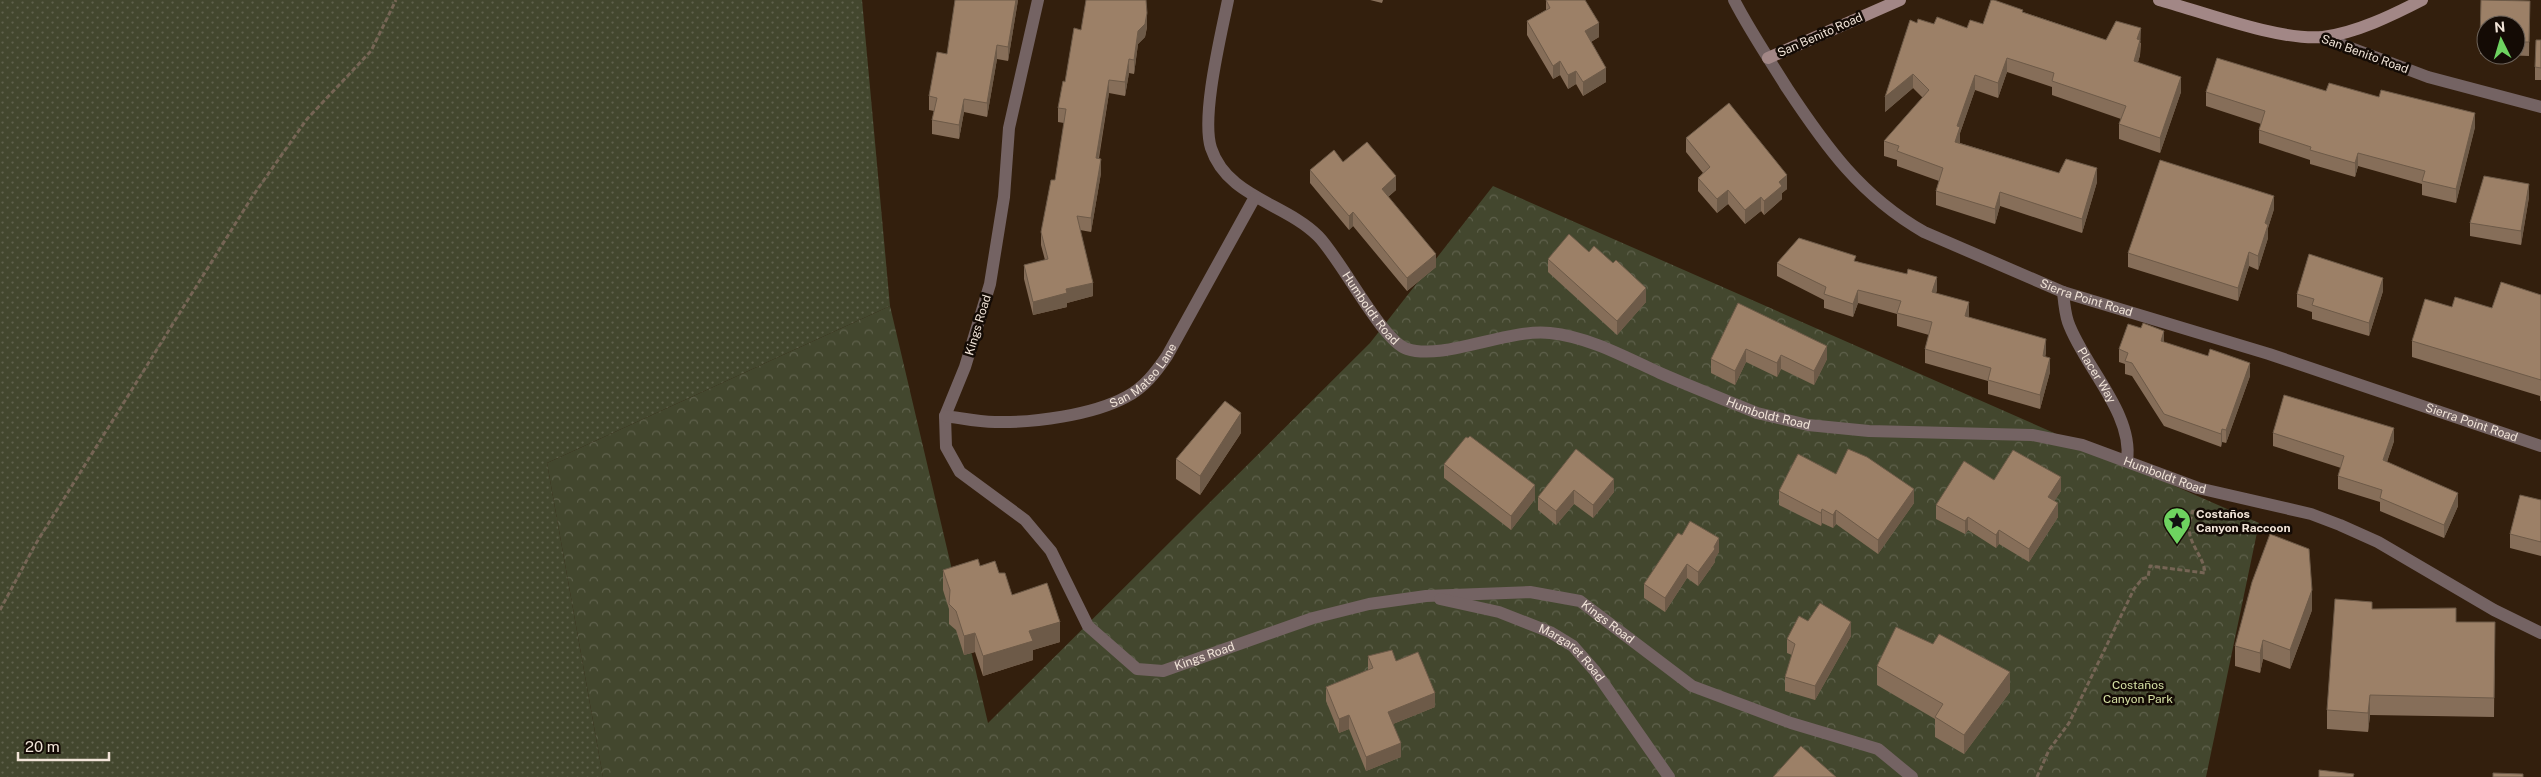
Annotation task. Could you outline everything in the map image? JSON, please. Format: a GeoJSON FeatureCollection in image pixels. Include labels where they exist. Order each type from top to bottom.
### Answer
{"type":"FeatureCollection","features":[{"type":"Feature","properties":{"kind":"street","name":"Kings Road"},"geometry":{"type":"LineString","coordinates":[[1038,0],[1009,128],[1004,197],[990,284],[965,367],[945,416],[946,447],[960,472],[1025,520],[1051,551],[1088,626],[1137,668],[1163,671],[1313,618],[1369,604],[1426,596],[1530,592],[1580,601],[1692,686],[1791,723],[1878,749],[1912,777]]}},
{"type":"Feature","properties":{"kind":"street","name":"Humboldt Road"},"geometry":{"type":"LineString","coordinates":[[1228,0],[1211,94],[1210,145],[1224,170],[1243,190],[1289,215],[1317,236],[1332,253],[1386,332],[1406,349],[1417,351],[1440,350],[1513,336],[1549,333],[1594,344],[1757,413],[1782,420],[1869,431],[2032,435],[2082,445],[2127,460],[2198,488],[2311,514],[2340,525],[2378,542],[2494,610],[2541,633]]}},
{"type":"Feature","properties":{"kind":"street","name":"Sierra Point Road"},"geometry":{"type":"LineString","coordinates":[[1734,0],[1768,58],[1836,159],[1852,177],[1883,204],[1924,232],[2063,292],[2269,354],[2541,446]]}},
{"type":"Feature","properties":{"kind":"street","name":"San Benito Road"},"geometry":{"type":"LineString","coordinates":[[1768,58],[1900,0]]}},
{"type":"Feature","properties":{"kind":"street","name":"San Benito Road"},"geometry":{"type":"LineString","coordinates":[[2159,0],[2234,22],[2284,33],[2322,36],[2428,77],[2541,107]]}},
{"type":"Feature","properties":{"kind":"street"},"geometry":{"type":"LineString","coordinates":[[2322,36],[2376,23],[2422,0]]}},
{"type":"Feature","properties":{"kind":"street","name":"San Mateo Lane"},"geometry":{"type":"LineString","coordinates":[[945,416],[996,422],[1049,418],[1112,404],[1140,388],[1155,373],[1167,356],[1255,197]]}},
{"type":"Feature","properties":{"kind":"street","name":"Placer Way"},"geometry":{"type":"LineString","coordinates":[[2063,292],[2072,332],[2115,409],[2126,436],[2129,450],[2127,460]]}},
{"type":"Feature","properties":{"kind":"street","name":"Margaret Road"},"geometry":{"type":"LineString","coordinates":[[1426,596],[1499,612],[1550,632],[1573,646],[1596,671],[1669,777]]}},
{"type":"Feature","properties":{"kind":"path"},"geometry":{"type":"LineString","coordinates":[[0,610],[35,545],[252,197],[307,119],[371,51],[396,0]]}},
{"type":"Feature","properties":{"kind":"path"},"geometry":{"type":"LineString","coordinates":[[2037,777],[2050,750],[2069,723],[2134,589],[2142,578],[2148,576],[2150,566],[2204,573],[2204,563],[2194,544],[2189,528],[2198,488]]}},
{"type":"Feature","properties":{"kind":"green space"},"geometry":{"type":"Polygon","coordinates":[[[0,0],[862,0],[890,306],[547,463],[603,777],[0,777],[0,0]]]}},
{"type":"Feature","properties":{"kind":"green space","name":"Costaños Canyon Park"},"geometry":{"type":"Polygon","coordinates":[[[1493,186],[2259,523],[2206,777],[603,777],[547,463],[890,306],[988,723],[1370,343],[1493,186]]]}},
{"type":"Feature","properties":{"kind":"building"},"geometry":{"type":"Polygon","coordinates":[[[955,0],[1016,0],[1008,47],[997,45],[987,103],[964,99],[959,125],[932,120],[937,98],[929,96],[937,52],[947,54],[955,0]]]}},
{"type":"Feature","properties":{"kind":"building"},"geometry":{"type":"Polygon","coordinates":[[[1086,0],[1146,0],[1147,13],[1145,24],[1138,31],[1134,60],[1129,59],[1125,82],[1109,80],[1096,158],[1101,159],[1091,218],[1077,216],[1093,283],[1066,289],[1067,293],[1033,302],[1024,265],[1048,259],[1041,232],[1051,180],[1055,180],[1066,109],[1058,108],[1063,81],[1065,82],[1074,28],[1081,30],[1086,0]]]}},
{"type":"Feature","properties":{"kind":"building"},"geometry":{"type":"Polygon","coordinates":[[[1546,0],[1585,0],[1599,23],[1585,31],[1606,68],[1583,82],[1576,71],[1568,75],[1560,61],[1553,66],[1527,21],[1550,8],[1546,0]]]}},
{"type":"Feature","properties":{"kind":"building"},"geometry":{"type":"Polygon","coordinates":[[[1991,0],[2106,40],[2116,21],[2141,28],[2137,39],[2140,40],[2134,61],[2181,77],[2160,138],[2119,124],[2126,106],[2052,81],[2054,73],[2007,58],[1998,83],[1975,75],[1957,126],[1960,127],[1955,142],[2059,173],[2066,159],[2097,168],[2082,219],[2000,192],[1995,209],[1936,191],[1943,168],[1897,151],[1899,146],[1884,141],[1929,90],[1913,74],[1885,97],[1910,20],[1917,23],[1918,19],[1934,24],[1937,17],[1967,28],[1970,20],[1983,24],[1991,0]]]}},
{"type":"Feature","properties":{"kind":"building"},"geometry":{"type":"Polygon","coordinates":[[[2481,0],[2530,1],[2529,42],[2526,42],[2526,15],[2481,15],[2481,0]]]}},
{"type":"Feature","properties":{"kind":"building"},"geometry":{"type":"Polygon","coordinates":[[[2536,40],[2541,40],[2541,68],[2535,67],[2536,40]]]}},
{"type":"Feature","properties":{"kind":"building"},"geometry":{"type":"Polygon","coordinates":[[[2217,58],[2326,91],[2329,83],[2379,97],[2381,90],[2475,113],[2456,189],[2422,181],[2425,171],[2358,153],[2355,163],[2310,150],[2311,147],[2259,130],[2265,111],[2206,92],[2217,58]]]}},
{"type":"Feature","properties":{"kind":"building"},"geometry":{"type":"Polygon","coordinates":[[[1729,103],[1787,175],[1779,182],[1782,186],[1764,201],[1761,197],[1745,210],[1728,190],[1717,199],[1698,178],[1710,167],[1686,138],[1729,103]]]}},
{"type":"Feature","properties":{"kind":"building"},"geometry":{"type":"Polygon","coordinates":[[[1367,142],[1396,176],[1382,189],[1436,254],[1407,278],[1353,212],[1349,216],[1310,170],[1334,150],[1343,162],[1367,142]]]}},
{"type":"Feature","properties":{"kind":"building"},"geometry":{"type":"Polygon","coordinates":[[[2160,160],[2274,196],[2265,223],[2268,225],[2258,256],[2249,252],[2238,288],[2128,253],[2160,160]]]}},
{"type":"Feature","properties":{"kind":"building"},"geometry":{"type":"Polygon","coordinates":[[[2484,176],[2529,184],[2521,231],[2470,223],[2484,176]]]}},
{"type":"Feature","properties":{"kind":"building"},"geometry":{"type":"Polygon","coordinates":[[[1569,234],[1589,252],[1594,246],[1613,263],[1616,260],[1646,288],[1617,321],[1548,259],[1569,234]]]}},
{"type":"Feature","properties":{"kind":"building"},"geometry":{"type":"Polygon","coordinates":[[[1799,238],[1856,256],[1854,261],[1907,274],[1908,269],[1937,277],[1932,292],[1969,302],[1965,316],[2046,339],[2043,356],[2050,358],[2040,395],[1988,380],[1991,368],[1925,349],[1932,322],[1897,313],[1901,301],[1858,290],[1853,304],[1824,294],[1826,287],[1777,263],[1799,238]]]}},
{"type":"Feature","properties":{"kind":"building"},"geometry":{"type":"Polygon","coordinates":[[[2309,254],[2383,278],[2369,323],[2312,305],[2314,299],[2297,294],[2309,254]]]}},
{"type":"Feature","properties":{"kind":"building"},"geometry":{"type":"Polygon","coordinates":[[[2501,282],[2541,295],[2541,380],[2412,341],[2425,299],[2452,307],[2455,297],[2492,308],[2501,282]]]}},
{"type":"Feature","properties":{"kind":"building"},"geometry":{"type":"Polygon","coordinates":[[[1738,303],[1827,346],[1814,371],[1781,355],[1777,363],[1746,349],[1735,371],[1711,359],[1738,303]]]}},
{"type":"Feature","properties":{"kind":"building"},"geometry":{"type":"Polygon","coordinates":[[[2143,323],[2164,331],[2161,341],[2208,356],[2210,349],[2250,363],[2226,430],[2222,429],[2221,434],[2164,414],[2132,363],[2125,361],[2128,353],[2119,349],[2128,324],[2141,328],[2143,323]]]}},
{"type":"Feature","properties":{"kind":"building"},"geometry":{"type":"Polygon","coordinates":[[[2284,395],[2394,428],[2383,460],[2458,493],[2444,525],[2380,498],[2382,490],[2338,476],[2344,456],[2273,433],[2284,395]]]}},
{"type":"Feature","properties":{"kind":"building"},"geometry":{"type":"Polygon","coordinates":[[[1225,401],[1241,413],[1200,476],[1176,459],[1225,401]]]}},
{"type":"Feature","properties":{"kind":"building"},"geometry":{"type":"Polygon","coordinates":[[[1470,436],[1535,485],[1511,516],[1444,464],[1466,437],[1470,436]]]}},
{"type":"Feature","properties":{"kind":"building"},"geometry":{"type":"Polygon","coordinates":[[[1576,449],[1614,479],[1593,505],[1574,490],[1556,511],[1538,497],[1576,449]]]}},
{"type":"Feature","properties":{"kind":"building"},"geometry":{"type":"Polygon","coordinates":[[[1848,449],[1867,457],[1914,489],[1878,540],[1836,510],[1833,515],[1822,509],[1821,513],[1779,491],[1798,454],[1836,474],[1848,449]]]}},
{"type":"Feature","properties":{"kind":"building"},"geometry":{"type":"Polygon","coordinates":[[[2013,450],[2061,477],[2048,497],[2058,503],[2029,549],[1999,530],[1996,535],[1968,517],[1965,521],[1936,505],[1964,461],[1994,480],[2013,450]]]}},
{"type":"Feature","properties":{"kind":"building"},"geometry":{"type":"Polygon","coordinates":[[[2520,495],[2541,500],[2541,542],[2510,534],[2520,495]]]}},
{"type":"Feature","properties":{"kind":"building"},"geometry":{"type":"Polygon","coordinates":[[[1690,521],[1719,538],[1714,547],[1715,549],[1698,572],[1687,564],[1665,598],[1644,584],[1678,533],[1682,535],[1690,521]]]}},
{"type":"Feature","properties":{"kind":"building"},"geometry":{"type":"Polygon","coordinates":[[[2270,534],[2309,549],[2312,590],[2290,650],[2263,640],[2260,653],[2235,646],[2252,582],[2270,534]]]}},
{"type":"Feature","properties":{"kind":"building"},"geometry":{"type":"Polygon","coordinates":[[[978,559],[980,566],[995,561],[999,573],[1005,573],[1012,595],[1047,583],[1060,622],[1029,631],[1033,641],[983,656],[975,633],[964,636],[956,611],[949,604],[950,590],[943,570],[978,559]]]}},
{"type":"Feature","properties":{"kind":"building"},"geometry":{"type":"Polygon","coordinates":[[[2335,599],[2372,602],[2372,609],[2456,608],[2456,622],[2495,622],[2494,698],[2370,695],[2368,713],[2327,710],[2335,599]]]}},
{"type":"Feature","properties":{"kind":"building"},"geometry":{"type":"Polygon","coordinates":[[[1820,603],[1851,622],[1815,686],[1785,677],[1795,644],[1787,639],[1799,616],[1808,621],[1820,603]]]}},
{"type":"Feature","properties":{"kind":"building"},"geometry":{"type":"Polygon","coordinates":[[[1896,627],[1933,644],[1939,634],[2010,672],[1964,735],[1935,717],[1943,704],[1877,666],[1896,627]]]}},
{"type":"Feature","properties":{"kind":"building"},"geometry":{"type":"Polygon","coordinates":[[[1392,650],[1396,661],[1418,652],[1435,693],[1388,712],[1401,743],[1366,757],[1349,715],[1339,719],[1326,687],[1373,668],[1368,656],[1392,650]]]}},
{"type":"Feature","properties":{"kind":"building"},"geometry":{"type":"Polygon","coordinates":[[[1801,746],[1836,777],[1773,777],[1801,746]]]}},
{"type":"Feature","properties":{"kind":"building"},"geometry":{"type":"Polygon","coordinates":[[[2319,770],[2354,774],[2353,777],[2319,777],[2319,770]]]}},
{"type":"Feature","properties":{"kind":"building"},"geometry":{"type":"Polygon","coordinates":[[[2493,773],[2523,774],[2523,777],[2493,777],[2493,773]]]}},
{"type":"Feature","properties":{"kind":"place","name":"Costaños Canyon Raccoon"},"geometry":{"type":"Point","coordinates":[2177,545]}}]}
